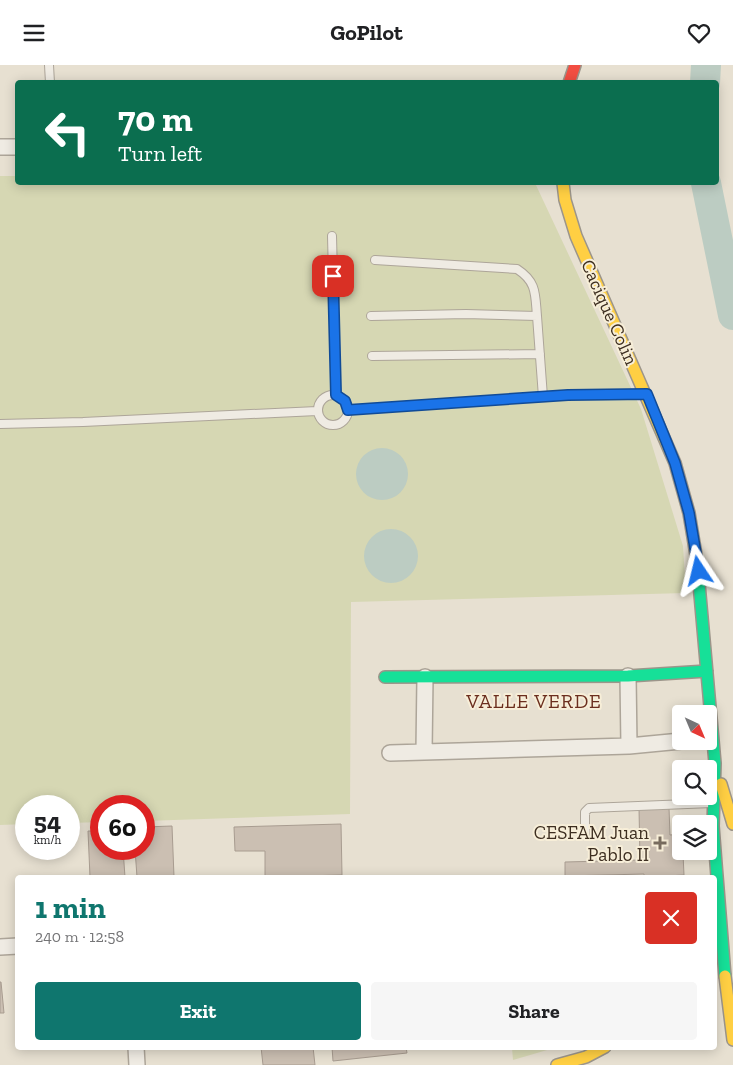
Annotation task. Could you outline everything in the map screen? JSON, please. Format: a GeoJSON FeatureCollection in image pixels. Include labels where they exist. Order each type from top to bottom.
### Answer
{"type":"FeatureCollection","features":[{"type":"Feature","properties":{"kind":"main road"},"geometry":{"type":"LineString","coordinates":[[571,80],[575,65]]}},
{"type":"Feature","properties":{"kind":"main road","name":"Cacique Colin"},"geometry":{"type":"LineString","coordinates":[[563,185],[565,200],[576,236],[647,394],[675,463],[689,513],[699,571],[709,705]]}},
{"type":"Feature","properties":{"kind":"main road"},"geometry":{"type":"LineString","coordinates":[[385,677],[628,675],[707,671]]}},
{"type":"Feature","properties":{"kind":"main road"},"geometry":{"type":"LineString","coordinates":[[717,770],[733,824]]}},
{"type":"Feature","properties":{"kind":"main road"},"geometry":{"type":"LineString","coordinates":[[714,805],[713,828],[717,875]]}},
{"type":"Feature","properties":{"kind":"main road"},"geometry":{"type":"LineString","coordinates":[[717,878],[725,981],[733,1040]]}},
{"type":"Feature","properties":{"kind":"main road"},"geometry":{"type":"LineString","coordinates":[[557,1065],[586,1057],[599,1050]]}},
{"type":"Feature","properties":{"kind":"street"},"geometry":{"type":"LineString","coordinates":[[0,147],[15,147]]}},
{"type":"Feature","properties":{"kind":"street"},"geometry":{"type":"LineString","coordinates":[[628,675],[629,746]]}},
{"type":"Feature","properties":{"kind":"street"},"geometry":{"type":"LineString","coordinates":[[424,751],[425,677]]}},
{"type":"Feature","properties":{"kind":"street"},"geometry":{"type":"LineString","coordinates":[[390,753],[629,746],[672,742]]}},
{"type":"Feature","properties":{"kind":"street"},"geometry":{"type":"LineString","coordinates":[[0,947],[15,946]]}},
{"type":"Feature","properties":{"kind":"street"},"geometry":{"type":"LineString","coordinates":[[136,1050],[137,1065]]}},
{"type":"Feature","properties":{"kind":"lane"},"geometry":{"type":"LineString","coordinates":[[49,65],[50,80]]}},
{"type":"Feature","properties":{"kind":"lane"},"geometry":{"type":"LineString","coordinates":[[332,237],[336,395]]}},
{"type":"Feature","properties":{"kind":"lane"},"geometry":{"type":"LineString","coordinates":[[376,260],[517,269],[531,281],[535,289],[543,397]]}},
{"type":"Feature","properties":{"kind":"lane"},"geometry":{"type":"LineString","coordinates":[[371,316],[466,314],[537,316]]}},
{"type":"Feature","properties":{"kind":"lane"},"geometry":{"type":"LineString","coordinates":[[372,356],[540,354]]}},
{"type":"Feature","properties":{"kind":"lane"},"geometry":{"type":"LineString","coordinates":[[348,410],[543,397],[647,394]]}},
{"type":"Feature","properties":{"kind":"lane"},"geometry":{"type":"LineString","coordinates":[[331,395],[336,395],[345,401],[348,410],[344,421],[333,426],[322,422],[317,411],[319,402],[331,395]]}},
{"type":"Feature","properties":{"kind":"lane"},"geometry":{"type":"LineString","coordinates":[[0,424],[317,411]]}},
{"type":"Feature","properties":{"kind":"lane"},"geometry":{"type":"LineString","coordinates":[[585,835],[585,812],[589,808],[672,805]]}},
{"type":"Feature","properties":{"kind":"green space"},"geometry":{"type":"Polygon","coordinates":[[[0,176],[15,176],[15,185],[536,185],[641,409],[683,546],[686,593],[351,602],[350,814],[155,821],[155,795],[90,795],[90,822],[80,823],[80,795],[15,795],[15,824],[0,825],[0,176]]]}},
{"type":"Feature","properties":{"kind":"green space"},"geometry":{"type":"Polygon","coordinates":[[[512,1050],[547,1050],[513,1060],[512,1050]]]}},
{"type":"Feature","properties":{"kind":"shaded area"},"geometry":{"type":"Polygon","coordinates":[[[382,448],[392,450],[400,456],[406,464],[408,474],[406,484],[400,492],[392,498],[382,500],[372,498],[364,492],[358,484],[356,474],[358,464],[364,456],[372,450],[382,448]]]}},
{"type":"Feature","properties":{"kind":"shaded area"},"geometry":{"type":"Polygon","coordinates":[[[386,529],[396,529],[406,533],[414,541],[418,556],[414,571],[406,579],[396,583],[386,583],[376,579],[368,571],[364,561],[364,551],[368,541],[376,533],[386,529]]]}},
{"type":"Feature","properties":{"kind":"building","name":"CESFAM Juan Pablo II"},"geometry":{"type":"Polygon","coordinates":[[[639,808],[669,808],[672,860],[683,860],[684,875],[565,875],[565,862],[640,860],[639,808]]]}},
{"type":"Feature","properties":{"kind":"building"},"geometry":{"type":"Polygon","coordinates":[[[341,824],[342,875],[265,875],[265,851],[235,851],[234,827],[341,824]]]}},
{"type":"Feature","properties":{"kind":"building"},"geometry":{"type":"Polygon","coordinates":[[[172,826],[174,875],[137,875],[136,860],[155,860],[155,827],[172,826]]]}},
{"type":"Feature","properties":{"kind":"building"},"geometry":{"type":"Polygon","coordinates":[[[88,831],[90,831],[90,860],[124,860],[125,875],[90,875],[88,831]]]}},
{"type":"Feature","properties":{"kind":"building"},"geometry":{"type":"Polygon","coordinates":[[[1,982],[4,1013],[0,1013],[1,982]]]}},
{"type":"Feature","properties":{"kind":"building"},"geometry":{"type":"Polygon","coordinates":[[[261,1050],[313,1050],[315,1065],[263,1065],[261,1050]]]}},
{"type":"Feature","properties":{"kind":"building"},"geometry":{"type":"Polygon","coordinates":[[[332,1050],[406,1050],[407,1053],[333,1061],[332,1050]]]}},
{"type":"Feature","properties":{"kind":"waterway"},"geometry":{"type":"LineString","coordinates":[[705,80],[706,65]]}},
{"type":"Feature","properties":{"kind":"waterway"},"geometry":{"type":"LineString","coordinates":[[706,185],[733,315]]}},
{"type":"Feature","properties":{"kind":"traffic: fast"},"geometry":{"type":"LineString","coordinates":[[697,561],[715,763],[713,826],[717,875]]}},
{"type":"Feature","properties":{"kind":"traffic: fast"},"geometry":{"type":"LineString","coordinates":[[385,677],[628,676],[707,671]]}},
{"type":"Feature","properties":{"kind":"traffic: fast"},"geometry":{"type":"LineString","coordinates":[[717,876],[725,976]]}},
{"type":"Feature","properties":{"kind":"traffic: slow"},"geometry":{"type":"LineString","coordinates":[[563,185],[565,200],[576,236],[675,463],[689,513],[697,561]]}},
{"type":"Feature","properties":{"kind":"traffic: slow"},"geometry":{"type":"LineString","coordinates":[[721,784],[733,824]]}},
{"type":"Feature","properties":{"kind":"traffic: slow"},"geometry":{"type":"LineString","coordinates":[[725,976],[733,1040]]}},
{"type":"Feature","properties":{"kind":"traffic: slow"},"geometry":{"type":"LineString","coordinates":[[557,1065],[586,1057],[599,1050]]}},
{"type":"Feature","properties":{"kind":"traffic: jam"},"geometry":{"type":"LineString","coordinates":[[570,80],[575,65]]}},
{"type":"Feature","properties":{"kind":"place","name":"CESFAM Juan Pablo II"},"geometry":{"type":"Point","coordinates":[660,843]}},
{"type":"Feature","properties":{"kind":"district","name":"VALLE VERDE"},"geometry":{"type":"Point","coordinates":[534,701]}},
{"type":"Feature","properties":{"kind":"route"},"geometry":{"type":"LineString","coordinates":[[333,276],[336,395],[345,401],[348,410],[568,395],[647,394],[675,463],[689,513],[699,571]]}}]}
